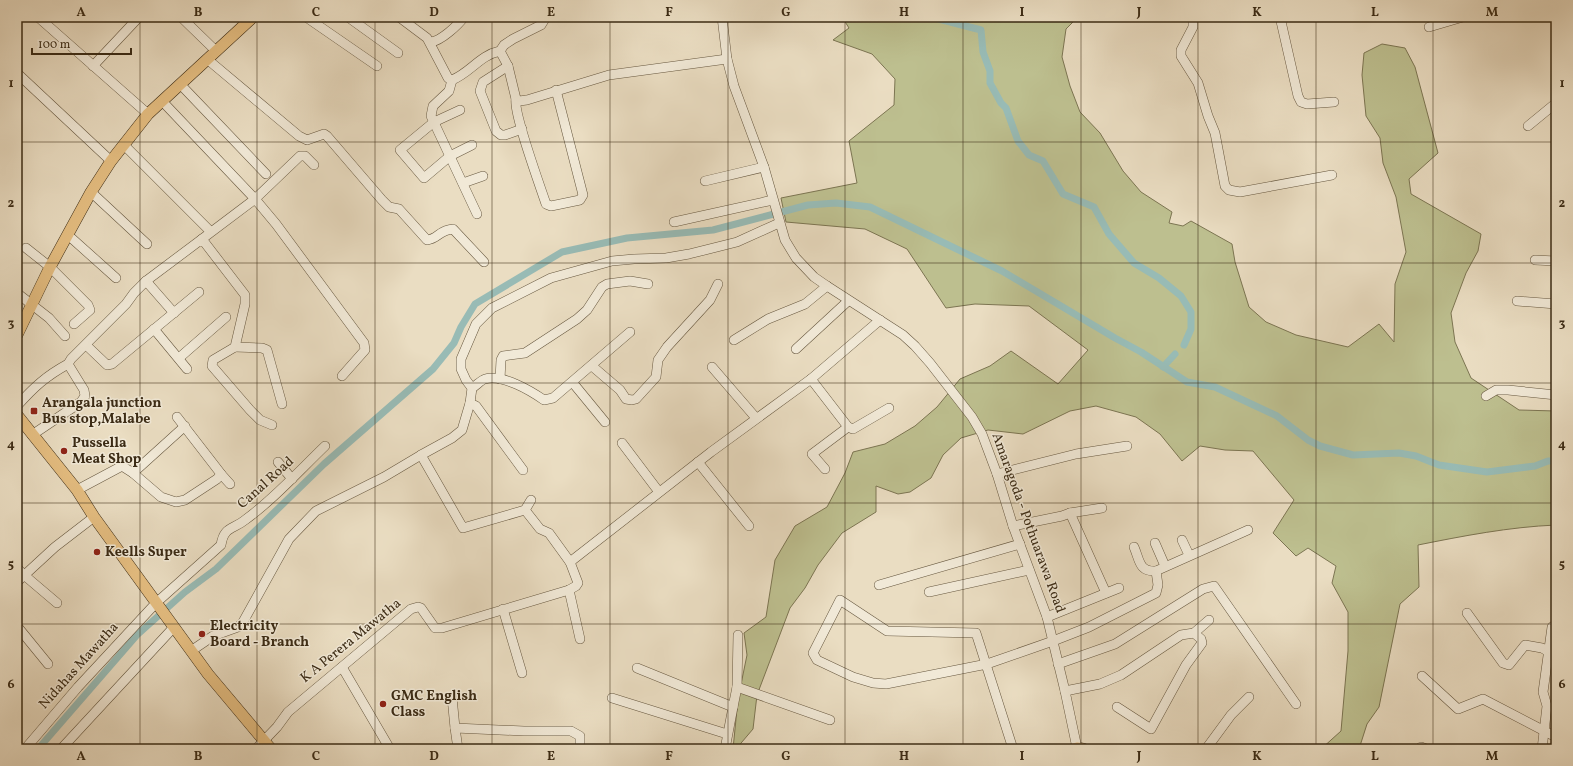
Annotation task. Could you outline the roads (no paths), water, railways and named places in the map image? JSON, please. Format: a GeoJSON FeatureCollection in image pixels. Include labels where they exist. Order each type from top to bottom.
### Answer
{"type":"FeatureCollection","features":[{"type":"Feature","properties":{"kind":"main road"},"geometry":{"type":"LineString","coordinates":[[17,335],[31,303],[50,267],[91,192],[111,161],[148,114],[253,17]]}},
{"type":"Feature","properties":{"kind":"main road"},"geometry":{"type":"LineString","coordinates":[[17,415],[77,490],[94,517],[172,625],[264,747]]}},
{"type":"Feature","properties":{"kind":"street"},"geometry":{"type":"LineString","coordinates":[[93,66],[139,17]]}},
{"type":"Feature","properties":{"kind":"street"},"geometry":{"type":"LineString","coordinates":[[181,17],[216,51]]}},
{"type":"Feature","properties":{"kind":"street"},"geometry":{"type":"LineString","coordinates":[[306,17],[377,66]]}},
{"type":"Feature","properties":{"kind":"street"},"geometry":{"type":"LineString","coordinates":[[348,17],[398,53]]}},
{"type":"Feature","properties":{"kind":"street"},"geometry":{"type":"LineString","coordinates":[[399,17],[431,42],[448,78],[452,80]]}},
{"type":"Feature","properties":{"kind":"street"},"geometry":{"type":"LineString","coordinates":[[431,42],[436,41],[459,24],[464,17]]}},
{"type":"Feature","properties":{"kind":"street"},"geometry":{"type":"LineString","coordinates":[[477,214],[431,116],[433,106],[448,91],[452,80],[459,77],[490,53],[500,51],[504,45],[513,39],[541,25],[546,17]]}},
{"type":"Feature","properties":{"kind":"street","name":"Amaragoda - Pothuarawa Road"},"geometry":{"type":"LineString","coordinates":[[722,17],[727,59],[734,86],[764,167],[785,240],[796,258],[814,277],[848,301],[903,335],[915,346],[967,411],[982,434],[997,474],[1013,526],[1047,617],[1079,749]]}},
{"type":"Feature","properties":{"kind":"street"},"geometry":{"type":"LineString","coordinates":[[1193,17],[1193,27],[1181,50],[1181,56],[1198,83],[1215,133],[1225,186],[1229,190],[1240,192],[1332,175]]}},
{"type":"Feature","properties":{"kind":"street"},"geometry":{"type":"LineString","coordinates":[[1280,17],[1298,96],[1301,102],[1307,104],[1334,102]]}},
{"type":"Feature","properties":{"kind":"street"},"geometry":{"type":"LineString","coordinates":[[1429,27],[1463,17]]}},
{"type":"Feature","properties":{"kind":"street"},"geometry":{"type":"LineString","coordinates":[[41,18],[148,114]]}},
{"type":"Feature","properties":{"kind":"street"},"geometry":{"type":"LineString","coordinates":[[500,51],[508,66],[516,99],[515,104],[546,204],[551,206],[580,200],[583,195],[583,190],[556,90]]}},
{"type":"Feature","properties":{"kind":"street"},"geometry":{"type":"LineString","coordinates":[[207,58],[299,136],[307,140],[324,134],[327,136],[382,200],[389,207],[399,209],[427,240],[432,239],[444,230],[453,229],[484,262]]}},
{"type":"Feature","properties":{"kind":"street"},"geometry":{"type":"LineString","coordinates":[[516,99],[527,100],[609,75],[727,59]]}},
{"type":"Feature","properties":{"kind":"street"},"geometry":{"type":"LineString","coordinates":[[508,66],[483,82],[480,91],[496,131],[501,135],[506,135],[522,129]]}},
{"type":"Feature","properties":{"kind":"street"},"geometry":{"type":"LineString","coordinates":[[17,73],[111,161]]}},
{"type":"Feature","properties":{"kind":"street"},"geometry":{"type":"LineString","coordinates":[[180,84],[266,174]]}},
{"type":"Feature","properties":{"kind":"street"},"geometry":{"type":"LineString","coordinates":[[162,101],[255,199],[276,224],[364,343],[365,350],[342,376]]}},
{"type":"Feature","properties":{"kind":"street"},"geometry":{"type":"LineString","coordinates":[[1528,126],[1556,103]]}},
{"type":"Feature","properties":{"kind":"street"},"geometry":{"type":"LineString","coordinates":[[460,110],[434,122],[400,150],[424,178],[450,156],[472,145]]}},
{"type":"Feature","properties":{"kind":"street"},"geometry":{"type":"LineString","coordinates":[[124,145],[210,231]]}},
{"type":"Feature","properties":{"kind":"street"},"geometry":{"type":"LineString","coordinates":[[17,406],[39,382],[68,364],[71,359],[126,304],[146,281],[202,239],[210,231],[255,199],[300,156],[305,156],[314,165]]}},
{"type":"Feature","properties":{"kind":"street"},"geometry":{"type":"LineString","coordinates":[[705,181],[764,167]]}},
{"type":"Feature","properties":{"kind":"street"},"geometry":{"type":"LineString","coordinates":[[463,184],[483,176]]}},
{"type":"Feature","properties":{"kind":"street"},"geometry":{"type":"LineString","coordinates":[[91,192],[147,244]]}},
{"type":"Feature","properties":{"kind":"street"},"geometry":{"type":"LineString","coordinates":[[674,222],[776,212]]}},
{"type":"Feature","properties":{"kind":"street"},"geometry":{"type":"LineString","coordinates":[[191,651],[213,636],[238,627],[243,622],[289,538],[316,511],[384,477],[452,438],[462,430],[470,403],[472,388],[461,369],[461,359],[476,324],[492,308],[550,278],[612,261],[634,258],[666,258],[689,254],[736,242],[776,212]]}},
{"type":"Feature","properties":{"kind":"street"},"geometry":{"type":"LineString","coordinates":[[68,235],[116,278]]}},
{"type":"Feature","properties":{"kind":"street"},"geometry":{"type":"LineString","coordinates":[[202,239],[245,296],[245,304],[235,347]]}},
{"type":"Feature","properties":{"kind":"street"},"geometry":{"type":"LineString","coordinates":[[26,248],[50,267],[90,308],[90,310],[74,324]]}},
{"type":"Feature","properties":{"kind":"street"},"geometry":{"type":"LineString","coordinates":[[1535,260],[1556,261]]}},
{"type":"Feature","properties":{"kind":"street"},"geometry":{"type":"LineString","coordinates":[[146,281],[174,312]]}},
{"type":"Feature","properties":{"kind":"street"},"geometry":{"type":"LineString","coordinates":[[500,379],[501,360],[503,356],[525,353],[577,319],[587,310],[602,287],[607,284],[630,281],[648,284]]}},
{"type":"Feature","properties":{"kind":"street"},"geometry":{"type":"LineString","coordinates":[[592,366],[620,390],[626,399],[636,399],[656,377],[658,360],[666,347],[710,300],[718,284]]}},
{"type":"Feature","properties":{"kind":"street"},"geometry":{"type":"LineString","coordinates":[[734,340],[768,319],[805,304],[827,286]]}},
{"type":"Feature","properties":{"kind":"street"},"geometry":{"type":"LineString","coordinates":[[17,292],[49,318],[65,336]]}},
{"type":"Feature","properties":{"kind":"street"},"geometry":{"type":"LineString","coordinates":[[86,345],[108,365],[112,364],[199,292]]}},
{"type":"Feature","properties":{"kind":"street"},"geometry":{"type":"LineString","coordinates":[[796,349],[848,301]]}},
{"type":"Feature","properties":{"kind":"street"},"geometry":{"type":"LineString","coordinates":[[1518,301],[1556,304]]}},
{"type":"Feature","properties":{"kind":"street"},"geometry":{"type":"LineString","coordinates":[[178,358],[226,317]]}},
{"type":"Feature","properties":{"kind":"street"},"geometry":{"type":"LineString","coordinates":[[570,562],[698,462],[811,379],[880,320]]}},
{"type":"Feature","properties":{"kind":"street"},"geometry":{"type":"LineString","coordinates":[[154,329],[187,369]]}},
{"type":"Feature","properties":{"kind":"street"},"geometry":{"type":"LineString","coordinates":[[472,388],[485,379],[500,379],[528,389],[544,400],[553,398],[630,332]]}},
{"type":"Feature","properties":{"kind":"street"},"geometry":{"type":"LineString","coordinates":[[272,425],[260,420],[250,410],[212,366],[213,360],[235,347],[262,348],[266,350],[282,404]]}},
{"type":"Feature","properties":{"kind":"street"},"geometry":{"type":"LineString","coordinates":[[32,435],[81,402],[86,396],[68,364]]}},
{"type":"Feature","properties":{"kind":"street"},"geometry":{"type":"LineString","coordinates":[[712,367],[756,418]]}},
{"type":"Feature","properties":{"kind":"street"},"geometry":{"type":"LineString","coordinates":[[811,379],[848,427],[853,429],[888,408]]}},
{"type":"Feature","properties":{"kind":"street"},"geometry":{"type":"LineString","coordinates":[[573,382],[605,422]]}},
{"type":"Feature","properties":{"kind":"street"},"geometry":{"type":"LineString","coordinates":[[1486,396],[1496,390],[1556,395]]}},
{"type":"Feature","properties":{"kind":"street"},"geometry":{"type":"LineString","coordinates":[[470,403],[476,406],[523,470]]}},
{"type":"Feature","properties":{"kind":"street"},"geometry":{"type":"LineString","coordinates":[[177,417],[230,484]]}},
{"type":"Feature","properties":{"kind":"street"},"geometry":{"type":"LineString","coordinates":[[133,472],[185,426]]}},
{"type":"Feature","properties":{"kind":"street"},"geometry":{"type":"LineString","coordinates":[[825,469],[812,454],[848,427]]}},
{"type":"Feature","properties":{"kind":"street"},"geometry":{"type":"LineString","coordinates":[[622,443],[659,492]]}},
{"type":"Feature","properties":{"kind":"street","name":"Canal Road"},"geometry":{"type":"LineString","coordinates":[[158,605],[221,545],[222,536],[230,527],[240,525],[258,511],[325,446]]}},
{"type":"Feature","properties":{"kind":"street"},"geometry":{"type":"LineString","coordinates":[[997,474],[1076,454],[1127,446]]}},
{"type":"Feature","properties":{"kind":"street"},"geometry":{"type":"LineString","coordinates":[[421,455],[463,528],[525,510],[531,500]]}},
{"type":"Feature","properties":{"kind":"street"},"geometry":{"type":"LineString","coordinates":[[278,462],[292,479]]}},
{"type":"Feature","properties":{"kind":"street"},"geometry":{"type":"LineString","coordinates":[[698,462],[748,526]]}},
{"type":"Feature","properties":{"kind":"street"},"geometry":{"type":"LineString","coordinates":[[77,490],[122,466],[133,472],[161,497],[176,502],[185,500],[217,479],[221,474]]}},
{"type":"Feature","properties":{"kind":"street"},"geometry":{"type":"LineString","coordinates":[[1013,526],[1070,513],[1102,508]]}},
{"type":"Feature","properties":{"kind":"street"},"geometry":{"type":"LineString","coordinates":[[525,510],[540,529],[549,533],[570,562],[578,583],[569,590],[580,639]]}},
{"type":"Feature","properties":{"kind":"street"},"geometry":{"type":"LineString","coordinates":[[1070,513],[1106,593]]}},
{"type":"Feature","properties":{"kind":"street"},"geometry":{"type":"LineString","coordinates":[[17,582],[55,548],[94,517]]}},
{"type":"Feature","properties":{"kind":"street"},"geometry":{"type":"LineString","coordinates":[[1134,547],[1144,569],[1148,572],[1156,571],[1248,530]]}},
{"type":"Feature","properties":{"kind":"street"},"geometry":{"type":"LineString","coordinates":[[1182,540],[1189,555]]}},
{"type":"Feature","properties":{"kind":"street"},"geometry":{"type":"LineString","coordinates":[[1155,543],[1165,566]]}},
{"type":"Feature","properties":{"kind":"street"},"geometry":{"type":"LineString","coordinates":[[879,585],[1020,544]]}},
{"type":"Feature","properties":{"kind":"street"},"geometry":{"type":"LineString","coordinates":[[17,568],[57,603]]}},
{"type":"Feature","properties":{"kind":"street"},"geometry":{"type":"LineString","coordinates":[[929,592],[1029,570]]}},
{"type":"Feature","properties":{"kind":"street"},"geometry":{"type":"LineString","coordinates":[[1013,749],[987,664],[976,633],[887,631],[840,600],[813,653],[817,660],[853,677],[874,683],[886,684],[987,664],[1089,627],[1156,593],[1158,585],[1156,571]]}},
{"type":"Feature","properties":{"kind":"street"},"geometry":{"type":"LineString","coordinates":[[1058,664],[1115,644],[1203,589],[1214,586],[1296,704]]}},
{"type":"Feature","properties":{"kind":"street"},"geometry":{"type":"LineString","coordinates":[[1047,617],[1119,588]]}},
{"type":"Feature","properties":{"kind":"street","name":"K A Perera Mawatha"},"geometry":{"type":"LineString","coordinates":[[264,747],[288,712],[411,609],[421,608],[435,628],[438,629],[569,590]]}},
{"type":"Feature","properties":{"kind":"street","name":"Nidahas Mawatha"},"geometry":{"type":"LineString","coordinates":[[25,749],[78,687],[158,605]]}},
{"type":"Feature","properties":{"kind":"street"},"geometry":{"type":"LineString","coordinates":[[503,609],[522,673]]}},
{"type":"Feature","properties":{"kind":"street"},"geometry":{"type":"LineString","coordinates":[[1467,613],[1503,663],[1509,665],[1525,645],[1542,648],[1549,652]]}},
{"type":"Feature","properties":{"kind":"street"},"geometry":{"type":"LineString","coordinates":[[1065,691],[1100,684],[1121,675],[1181,635],[1194,633],[1209,620]]}},
{"type":"Feature","properties":{"kind":"street"},"geometry":{"type":"LineString","coordinates":[[1542,749],[1547,706],[1543,692],[1552,626],[1556,624]]}},
{"type":"Feature","properties":{"kind":"street"},"geometry":{"type":"LineString","coordinates":[[66,747],[172,625]]}},
{"type":"Feature","properties":{"kind":"street"},"geometry":{"type":"LineString","coordinates":[[17,626],[48,664]]}},
{"type":"Feature","properties":{"kind":"street"},"geometry":{"type":"LineString","coordinates":[[1117,707],[1151,729],[1186,665],[1202,643],[1201,639],[1194,633]]}},
{"type":"Feature","properties":{"kind":"street"},"geometry":{"type":"LineString","coordinates":[[725,749],[726,734],[737,687],[738,634]]}},
{"type":"Feature","properties":{"kind":"street"},"geometry":{"type":"LineString","coordinates":[[342,666],[390,749]]}},
{"type":"Feature","properties":{"kind":"street"},"geometry":{"type":"LineString","coordinates":[[637,668],[733,708]]}},
{"type":"Feature","properties":{"kind":"street"},"geometry":{"type":"LineString","coordinates":[[1422,676],[1458,709],[1483,699],[1556,737]]}},
{"type":"Feature","properties":{"kind":"street"},"geometry":{"type":"LineString","coordinates":[[737,687],[830,720]]}},
{"type":"Feature","properties":{"kind":"street"},"geometry":{"type":"LineString","coordinates":[[452,697],[458,749]]}},
{"type":"Feature","properties":{"kind":"street"},"geometry":{"type":"LineString","coordinates":[[1206,749],[1231,715],[1249,697]]}},
{"type":"Feature","properties":{"kind":"street"},"geometry":{"type":"LineString","coordinates":[[612,698],[726,734]]}},
{"type":"Feature","properties":{"kind":"street"},"geometry":{"type":"LineString","coordinates":[[455,728],[524,731],[571,731],[580,736],[580,749]]}},
{"type":"Feature","properties":{"kind":"street"},"geometry":{"type":"LineString","coordinates":[[1419,749],[1421,747],[1426,749]]}},
{"type":"Feature","properties":{"kind":"waterway"},"geometry":{"type":"LineString","coordinates":[[931,17],[981,30],[983,52],[990,71],[990,83],[1001,103],[1006,108],[1018,141],[1029,155],[1043,161],[1063,194],[1094,207],[1109,234],[1134,263],[1159,278],[1181,296],[1191,312],[1191,329],[1184,345]]}},
{"type":"Feature","properties":{"kind":"waterway"},"geometry":{"type":"LineString","coordinates":[[38,749],[137,635],[185,592],[216,569],[324,464],[433,369],[454,343],[461,327],[475,304],[562,252],[627,238],[713,230],[808,205],[836,203],[870,207],[1002,271],[1141,352],[1187,382],[1215,387],[1277,416],[1308,440],[1320,446],[1353,455],[1399,453],[1416,456],[1439,465],[1487,472],[1535,466],[1548,461],[1556,461]]}},
{"type":"Feature","properties":{"kind":"waterway"},"geometry":{"type":"LineString","coordinates":[[1163,367],[1175,354]]}},
{"type":"Feature","properties":{"kind":"place","name":"Arangala junction Bus stop,Malabe"},"geometry":{"type":"Point","coordinates":[34,411]}},
{"type":"Feature","properties":{"kind":"place","name":"Pussella Meat Shop"},"geometry":{"type":"Point","coordinates":[64,451]}},
{"type":"Feature","properties":{"kind":"place","name":"Keells Super"},"geometry":{"type":"Point","coordinates":[97,552]}},
{"type":"Feature","properties":{"kind":"place","name":"Electricity Board - Branch"},"geometry":{"type":"Point","coordinates":[202,634]}},
{"type":"Feature","properties":{"kind":"place","name":"GMC English Class"},"geometry":{"type":"Point","coordinates":[383,704]}}]}
